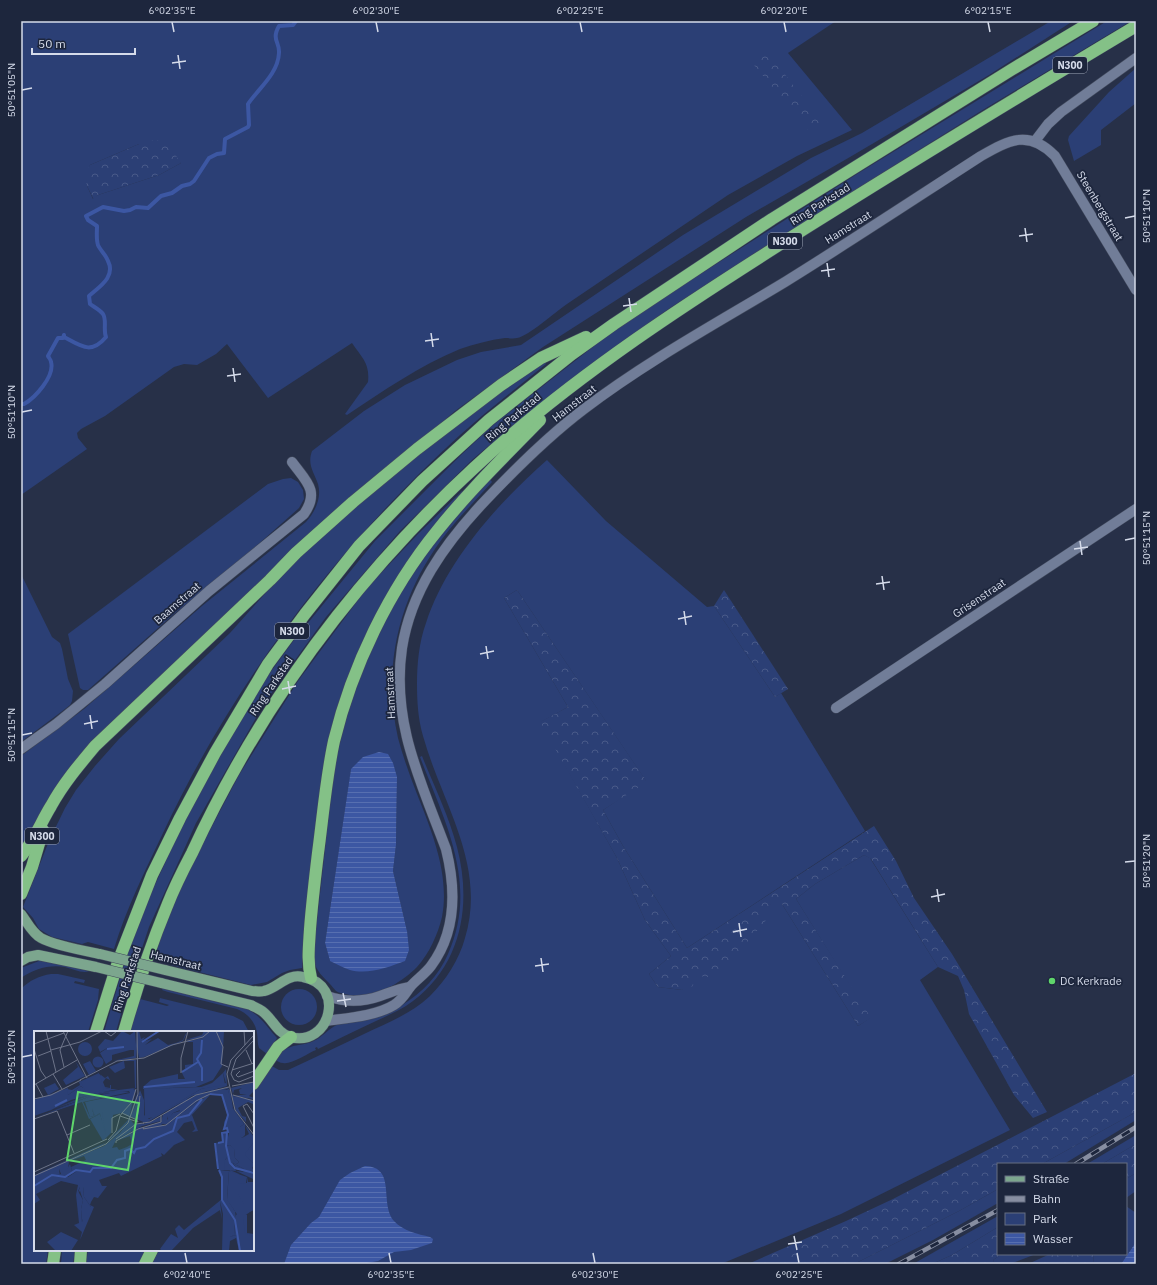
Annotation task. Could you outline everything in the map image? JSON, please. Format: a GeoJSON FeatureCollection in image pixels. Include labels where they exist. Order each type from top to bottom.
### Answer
{"type":"FeatureCollection","features":[{"type":"Feature","properties":{"kind":"highway","name":"Ring Parkstad"},"geometry":{"type":"LineString","coordinates":[[96,1031],[118,962],[152,875],[180,818],[215,753],[265,670],[305,614],[360,546],[422,481],[488,420],[572,354],[614,324],[772,219],[1011,70],[1093,21]]}},
{"type":"Feature","properties":{"kind":"highway","name":"Ring Parkstad"},"geometry":{"type":"LineString","coordinates":[[124,1031],[147,959],[168,904],[202,829],[259,727],[292,676],[333,619],[398,544],[435,505],[516,431],[572,386],[648,331],[735,273],[997,110],[1136,26]]}},
{"type":"Feature","properties":{"kind":"highway","name":"N300"},"geometry":{"type":"LineString","coordinates":[[21,856],[27,849],[51,806],[70,777],[95,746],[270,580],[296,553],[353,502],[417,449],[501,385],[542,358],[614,324]]}},
{"type":"Feature","properties":{"kind":"highway","name":"N300"},"geometry":{"type":"LineString","coordinates":[[311,978],[308,958],[311,918],[329,768],[334,741],[349,691],[372,634],[405,577],[437,531],[468,495],[572,386]]}},
{"type":"Feature","properties":{"kind":"highway","name":"N300"},"geometry":{"type":"LineString","coordinates":[[21,894],[32,866],[51,806]]}},
{"type":"Feature","properties":{"kind":"highway"},"geometry":{"type":"LineString","coordinates":[[254,1083],[278,1047],[291,1037]]}},
{"type":"Feature","properties":{"kind":"highway"},"geometry":{"type":"LineString","coordinates":[[53,1264],[55,1251]]}},
{"type":"Feature","properties":{"kind":"highway"},"geometry":{"type":"LineString","coordinates":[[80,1264],[81,1251]]}},
{"type":"Feature","properties":{"kind":"highway"},"geometry":{"type":"LineString","coordinates":[[145,1264],[152,1251]]}},
{"type":"Feature","properties":{"kind":"main road","name":"Hamstraat"},"geometry":{"type":"LineString","coordinates":[[21,914],[35,933],[41,938],[50,942],[252,991],[264,991],[291,977],[301,976],[311,978]]}},
{"type":"Feature","properties":{"kind":"main road"},"geometry":{"type":"LineString","coordinates":[[21,962],[28,957],[38,955],[96,967],[251,1005],[262,1011],[282,1033],[291,1037],[302,1038],[312,1035],[320,1029],[326,1021],[330,1011],[327,996],[320,984],[311,978]]}},
{"type":"Feature","properties":{"kind":"street"},"geometry":{"type":"LineString","coordinates":[[1035,141],[1048,124],[1061,112],[1136,58]]}},
{"type":"Feature","properties":{"kind":"street","name":"Hamstraat"},"geometry":{"type":"LineString","coordinates":[[326,1021],[379,1011],[402,999],[410,987],[433,964],[448,934],[452,916],[452,885],[450,865],[446,849],[406,740],[401,710],[399,676],[402,646],[414,604],[427,575],[455,534],[506,478],[561,428],[606,393],[995,148],[1018,140],[1035,141]]}},
{"type":"Feature","properties":{"kind":"street","name":"Steenbergstraat"},"geometry":{"type":"LineString","coordinates":[[1035,141],[1055,156],[1136,290]]}},
{"type":"Feature","properties":{"kind":"street","name":"Baamstraat"},"geometry":{"type":"LineString","coordinates":[[21,749],[56,724],[105,684],[209,591],[304,514],[308,508],[312,492],[292,462]]}},
{"type":"Feature","properties":{"kind":"street","name":"Grisenstraat"},"geometry":{"type":"LineString","coordinates":[[836,708],[1136,509]]}},
{"type":"Feature","properties":{"kind":"street"},"geometry":{"type":"LineString","coordinates":[[327,996],[334,999],[349,1001],[362,1000],[380,996],[396,989],[410,987]]}},
{"type":"Feature","properties":{"kind":"green space"},"geometry":{"type":"Polygon","coordinates":[[[21,21],[836,21],[788,53],[852,130],[797,156],[728,195],[567,304],[528,333],[517,338],[494,340],[460,349],[430,363],[402,379],[347,415],[345,414],[368,382],[368,370],[366,365],[352,343],[268,398],[227,344],[216,354],[197,365],[184,364],[174,367],[105,416],[81,429],[77,433],[78,438],[87,449],[21,495],[21,21]],[[139,144],[90,165],[87,186],[93,199],[98,195],[159,175],[181,163],[139,144]]]}},
{"type":"Feature","properties":{"kind":"green space"},"geometry":{"type":"Polygon","coordinates":[[[1051,21],[1073,21],[989,75],[746,217],[543,347],[455,411],[349,503],[97,740],[21,849],[21,756],[84,709],[202,606],[306,522],[315,509],[319,494],[318,484],[310,460],[312,451],[364,411],[405,385],[457,360],[481,352],[521,345],[683,235],[811,158],[862,133],[1051,21]]]}},
{"type":"Feature","properties":{"kind":"green space"},"geometry":{"type":"Polygon","coordinates":[[[1107,21],[1131,21],[981,111],[764,247],[667,310],[601,357],[528,413],[473,459],[400,531],[326,617],[265,702],[196,823],[149,927],[126,996],[116,1031],[104,1031],[129,948],[153,889],[186,817],[258,689],[294,640],[375,541],[493,425],[608,335],[857,174],[1107,21]]]}},
{"type":"Feature","properties":{"kind":"green space"},"geometry":{"type":"Polygon","coordinates":[[[770,55],[825,126],[814,137],[748,58],[770,55]]]}},
{"type":"Feature","properties":{"kind":"green space"},"geometry":{"type":"Polygon","coordinates":[[[1136,68],[1136,103],[1101,130],[1101,145],[1074,161],[1068,140],[1069,136],[1109,92],[1136,68]]]}},
{"type":"Feature","properties":{"kind":"green space"},"geometry":{"type":"Polygon","coordinates":[[[155,140],[167,143],[181,163],[159,175],[98,195],[94,200],[87,186],[85,175],[90,165],[139,144],[155,140]]]}},
{"type":"Feature","properties":{"kind":"green space"},"geometry":{"type":"Polygon","coordinates":[[[544,361],[546,364],[460,435],[415,478],[372,523],[331,570],[292,619],[256,670],[222,723],[191,777],[136,890],[114,949],[88,942],[82,944],[52,937],[39,929],[33,918],[23,907],[49,841],[65,808],[76,790],[119,739],[230,633],[287,569],[353,507],[457,424],[544,361]]]}},
{"type":"Feature","properties":{"kind":"green space"},"geometry":{"type":"Polygon","coordinates":[[[547,460],[606,521],[707,607],[714,606],[775,697],[781,693],[865,831],[687,948],[623,846],[603,810],[646,781],[517,590],[504,598],[568,707],[541,722],[617,858],[645,920],[671,956],[649,974],[658,987],[682,990],[771,904],[782,904],[858,1026],[870,1018],[796,899],[815,884],[864,855],[870,858],[938,967],[920,980],[1010,1130],[841,1214],[721,1264],[152,1264],[158,1251],[254,1251],[254,1091],[270,1065],[279,1070],[288,1070],[407,1013],[430,996],[447,976],[456,962],[465,938],[470,911],[470,885],[466,860],[459,835],[421,730],[417,690],[417,669],[420,645],[435,600],[446,577],[492,514],[547,460]]]}},
{"type":"Feature","properties":{"kind":"green space"},"geometry":{"type":"Polygon","coordinates":[[[291,478],[298,482],[303,490],[304,499],[299,508],[253,549],[174,614],[88,690],[83,690],[80,688],[68,634],[268,484],[291,478]]]}},
{"type":"Feature","properties":{"kind":"green space"},"geometry":{"type":"Polygon","coordinates":[[[489,478],[492,482],[460,517],[442,539],[427,561],[405,609],[398,634],[394,659],[392,685],[398,738],[434,839],[442,870],[444,901],[442,917],[429,950],[417,967],[402,980],[384,990],[364,996],[339,993],[321,974],[315,964],[313,956],[334,769],[343,730],[354,694],[378,628],[409,576],[438,536],[489,478]],[[351,770],[325,943],[330,961],[407,931],[393,871],[396,845],[397,777],[351,770]]]}},
{"type":"Feature","properties":{"kind":"green space"},"geometry":{"type":"Polygon","coordinates":[[[462,491],[464,493],[443,517],[345,693],[304,943],[302,968],[282,973],[267,982],[251,985],[171,965],[182,967],[182,965],[154,958],[173,902],[211,828],[239,775],[298,681],[367,588],[418,534],[462,491]]]}},
{"type":"Feature","properties":{"kind":"green space"},"geometry":{"type":"Polygon","coordinates":[[[21,574],[52,637],[60,643],[68,679],[73,691],[70,705],[21,742],[21,574]]]}},
{"type":"Feature","properties":{"kind":"green space"},"geometry":{"type":"Polygon","coordinates":[[[517,590],[647,782],[603,810],[623,846],[687,948],[874,826],[896,861],[914,898],[952,954],[1047,1112],[1033,1118],[1014,1095],[969,1014],[964,990],[958,976],[938,967],[871,859],[864,855],[815,884],[796,899],[871,1018],[858,1026],[782,904],[771,904],[768,918],[736,955],[708,977],[697,976],[692,987],[682,990],[658,987],[649,974],[671,956],[645,920],[617,858],[540,722],[568,707],[504,598],[517,590]]]}},
{"type":"Feature","properties":{"kind":"green space"},"geometry":{"type":"Polygon","coordinates":[[[724,590],[788,689],[775,697],[714,606],[724,590]]]}},
{"type":"Feature","properties":{"kind":"green space"},"geometry":{"type":"Polygon","coordinates":[[[422,756],[450,824],[457,847],[461,868],[463,911],[459,932],[452,951],[443,969],[430,986],[404,1007],[318,1049],[317,1047],[315,1048],[316,1050],[295,1061],[286,1063],[278,1062],[274,1059],[285,1049],[313,1041],[336,1025],[387,1012],[402,1005],[429,983],[440,969],[448,954],[457,928],[460,903],[459,878],[455,854],[448,830],[420,757],[422,756]]]}},
{"type":"Feature","properties":{"kind":"green space"},"geometry":{"type":"Polygon","coordinates":[[[39,961],[89,971],[81,972],[65,967],[53,966],[36,970],[21,978],[21,968],[39,961]]]}},
{"type":"Feature","properties":{"kind":"green space"},"geometry":{"type":"Polygon","coordinates":[[[58,974],[85,980],[84,983],[75,981],[74,983],[99,989],[98,1000],[88,1031],[34,1031],[34,1251],[48,1251],[46,1264],[21,1264],[21,989],[28,983],[43,976],[58,974]]]}},
{"type":"Feature","properties":{"kind":"green space"},"geometry":{"type":"Polygon","coordinates":[[[163,988],[247,1009],[260,1018],[277,1038],[267,1054],[259,1048],[256,1029],[250,1018],[244,1013],[237,1009],[168,992],[162,990],[163,988]]]}},
{"type":"Feature","properties":{"kind":"green space"},"geometry":{"type":"Polygon","coordinates":[[[299,989],[312,994],[317,1007],[312,1020],[299,1025],[286,1020],[281,1007],[286,994],[299,989]]]}},
{"type":"Feature","properties":{"kind":"green space"},"geometry":{"type":"Polygon","coordinates":[[[160,998],[233,1016],[243,1021],[248,1031],[129,1031],[140,999],[167,1006],[169,1005],[159,1002],[160,998]]]}},
{"type":"Feature","properties":{"kind":"green space"},"geometry":{"type":"Polygon","coordinates":[[[1136,1073],[1136,1112],[1044,1163],[997,1163],[997,1190],[959,1211],[854,1264],[748,1264],[893,1199],[1136,1073]]]}},
{"type":"Feature","properties":{"kind":"green space"},"geometry":{"type":"Polygon","coordinates":[[[1136,1112],[1136,1120],[1066,1163],[1044,1163],[1136,1112]]]}},
{"type":"Feature","properties":{"kind":"green space"},"geometry":{"type":"Polygon","coordinates":[[[1136,1135],[1136,1144],[1104,1163],[1089,1163],[1136,1135]]]}},
{"type":"Feature","properties":{"kind":"green space"},"geometry":{"type":"Polygon","coordinates":[[[1136,1144],[1136,1173],[1127,1178],[1127,1163],[1104,1163],[1136,1144]]]}},
{"type":"Feature","properties":{"kind":"green space"},"geometry":{"type":"Polygon","coordinates":[[[1136,1173],[1136,1191],[1127,1197],[1127,1178],[1136,1173]]]}},
{"type":"Feature","properties":{"kind":"green space"},"geometry":{"type":"Polygon","coordinates":[[[997,1190],[997,1204],[933,1240],[885,1264],[854,1264],[959,1211],[997,1190]]]}},
{"type":"Feature","properties":{"kind":"green space"},"geometry":{"type":"Polygon","coordinates":[[[1127,1207],[1136,1213],[1136,1242],[1121,1264],[1094,1264],[1093,1255],[1127,1255],[1127,1207]]]}},
{"type":"Feature","properties":{"kind":"green space"},"geometry":{"type":"Polygon","coordinates":[[[997,1217],[997,1228],[952,1255],[932,1264],[913,1264],[997,1217]]]}},
{"type":"Feature","properties":{"kind":"green space"},"geometry":{"type":"Polygon","coordinates":[[[997,1228],[997,1255],[1000,1255],[993,1260],[995,1264],[932,1264],[952,1255],[997,1228]]]}},
{"type":"Feature","properties":{"kind":"green space"},"geometry":{"type":"Polygon","coordinates":[[[62,1251],[75,1251],[73,1264],[61,1264],[62,1251]]]}},
{"type":"Feature","properties":{"kind":"green space"},"geometry":{"type":"Polygon","coordinates":[[[88,1251],[148,1251],[142,1264],[86,1264],[88,1251]]]}},
{"type":"Feature","properties":{"kind":"green space"},"geometry":{"type":"Polygon","coordinates":[[[1000,1255],[1033,1255],[1010,1264],[995,1264],[993,1260],[1000,1255]]]}},
{"type":"Feature","properties":{"kind":"green space"},"geometry":{"type":"Polygon","coordinates":[[[1048,1255],[1093,1255],[1094,1264],[1028,1264],[1048,1255]]]}},
{"type":"Feature","properties":{"kind":"water"},"geometry":{"type":"Polygon","coordinates":[[[379,752],[388,754],[393,763],[397,777],[396,845],[393,871],[407,931],[409,950],[405,961],[378,970],[364,972],[348,969],[330,961],[325,943],[351,769],[363,757],[379,752]]]}},
{"type":"Feature","properties":{"kind":"water"},"geometry":{"type":"Polygon","coordinates":[[[365,1166],[375,1168],[381,1172],[386,1187],[390,1214],[394,1221],[406,1230],[430,1237],[433,1239],[432,1243],[411,1250],[394,1252],[378,1261],[361,1264],[284,1264],[291,1245],[311,1223],[319,1217],[340,1180],[350,1173],[365,1166]]]}},
{"type":"Feature","properties":{"kind":"water"},"geometry":{"type":"Polygon","coordinates":[[[1136,1242],[1136,1264],[1121,1264],[1136,1242]]]}},
{"type":"Feature","properties":{"kind":"waterway"},"geometry":{"type":"LineString","coordinates":[[21,404],[24,404],[33,397],[47,380],[51,368],[51,361],[48,356],[58,338],[63,338],[64,335],[64,337],[81,346],[91,347],[101,343],[106,337],[104,316],[90,304],[89,296],[102,285],[108,277],[110,267],[98,245],[97,226],[88,220],[86,216],[103,207],[124,211],[136,207],[148,208],[161,196],[172,193],[182,186],[190,184],[194,181],[209,158],[217,154],[224,153],[225,139],[248,127],[248,104],[267,81],[278,61],[279,49],[276,35],[279,26],[293,25],[296,21]]}},
{"type":"Feature","properties":{"kind":"railway"},"geometry":{"type":"LineString","coordinates":[[1078,1163],[1136,1127]]}},
{"type":"Feature","properties":{"kind":"railway"},"geometry":{"type":"LineString","coordinates":[[899,1264],[997,1211]]}},
{"type":"Feature","properties":{"kind":"place","name":"DC Kerkrade"},"geometry":{"type":"Point","coordinates":[1052,981]}}]}
